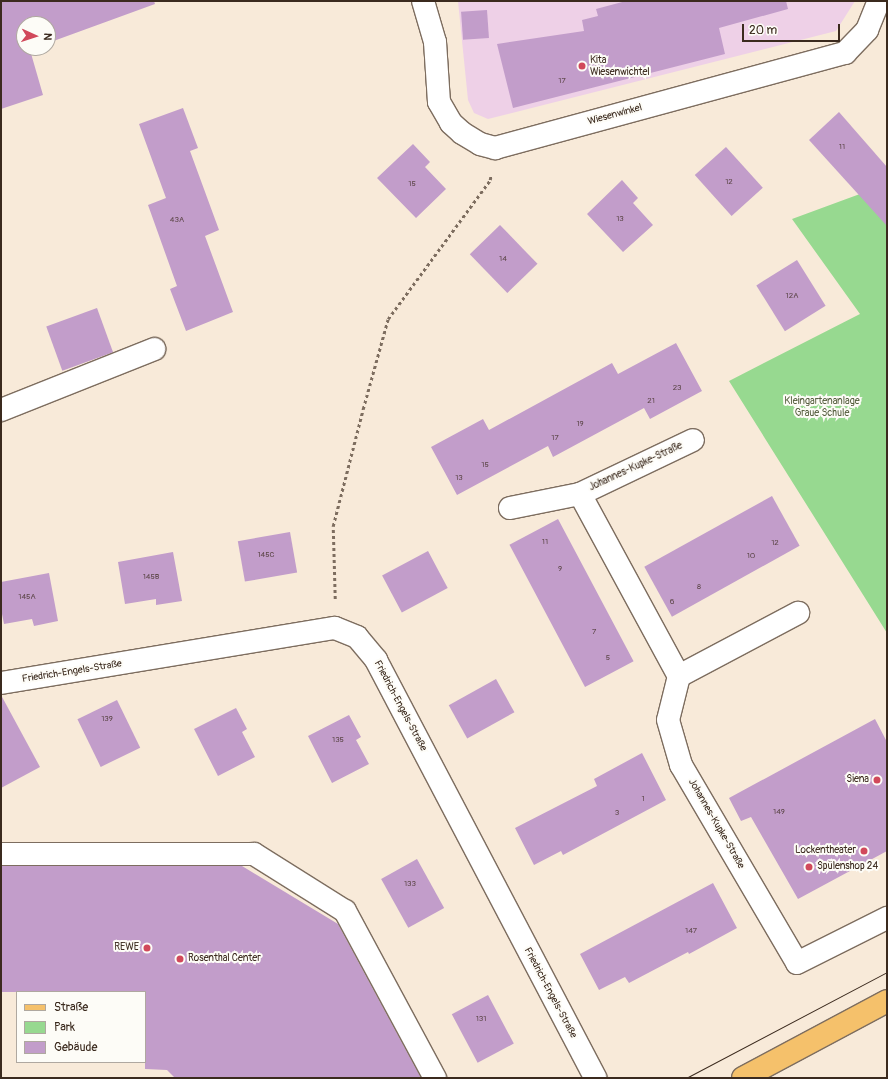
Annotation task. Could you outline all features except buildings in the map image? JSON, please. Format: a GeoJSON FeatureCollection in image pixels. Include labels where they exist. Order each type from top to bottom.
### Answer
{"type":"FeatureCollection","features":[{"type":"Feature","properties":{"kind":"main road"},"geometry":{"type":"LineString","coordinates":[[743,1078],[887,1001]]}},
{"type":"Feature","properties":{"kind":"street"},"geometry":{"type":"LineString","coordinates":[[423,1],[435,42],[439,102],[451,123],[462,133],[480,144],[495,148]]}},
{"type":"Feature","properties":{"kind":"street","name":"Wiesenwinkel"},"geometry":{"type":"LineString","coordinates":[[495,148],[845,53],[867,30],[879,1]]}},
{"type":"Feature","properties":{"kind":"street"},"geometry":{"type":"LineString","coordinates":[[1,410],[154,349]]}},
{"type":"Feature","properties":{"kind":"street","name":"Johannes-Kupke-Straße"},"geometry":{"type":"LineString","coordinates":[[510,508],[580,494],[693,440]]}},
{"type":"Feature","properties":{"kind":"street","name":"Johannes-Kupke-Straße"},"geometry":{"type":"LineString","coordinates":[[580,494],[679,676],[668,720],[681,765],[797,963],[887,918]]}},
{"type":"Feature","properties":{"kind":"street"},"geometry":{"type":"LineString","coordinates":[[679,676],[798,613]]}},
{"type":"Feature","properties":{"kind":"street","name":"Friedrich-Engels-Straße"},"geometry":{"type":"LineString","coordinates":[[1,683],[335,628],[357,637],[376,660],[595,1078]]}},
{"type":"Feature","properties":{"kind":"street"},"geometry":{"type":"LineString","coordinates":[[1,854],[254,854],[345,911],[435,1078]]}},
{"type":"Feature","properties":{"kind":"path"},"geometry":{"type":"LineString","coordinates":[[335,628],[333,526],[388,319],[490,180],[495,148]]}},
{"type":"Feature","properties":{"kind":"shaded area","name":"Kita Wiesenwichtel"},"geometry":{"type":"Polygon","coordinates":[[[458,1],[855,1],[836,31],[488,119],[474,113],[468,100],[458,1]]]}},
{"type":"Feature","properties":{"kind":"green space","name":"Kleingartenanlage Graue Schule"},"geometry":{"type":"Polygon","coordinates":[[[887,184],[887,633],[729,381],[860,314],[792,219],[887,184]]]}},
{"type":"Feature","properties":{"kind":"tram line"},"geometry":{"type":"LineString","coordinates":[[686,1078],[887,972]]}},
{"type":"Feature","properties":{"kind":"place","name":"Kita Wiesenwichtel"},"geometry":{"type":"Point","coordinates":[582,66]}},
{"type":"Feature","properties":{"kind":"place","name":"Siena"},"geometry":{"type":"Point","coordinates":[877,780]}},
{"type":"Feature","properties":{"kind":"place","name":"Lockentheater"},"geometry":{"type":"Point","coordinates":[864,851]}},
{"type":"Feature","properties":{"kind":"place","name":"Spülenshop 24"},"geometry":{"type":"Point","coordinates":[809,867]}},
{"type":"Feature","properties":{"kind":"place","name":"REWE"},"geometry":{"type":"Point","coordinates":[147,948]}},
{"type":"Feature","properties":{"kind":"place","name":"Rosenthal Center"},"geometry":{"type":"Point","coordinates":[180,959]}}]}
